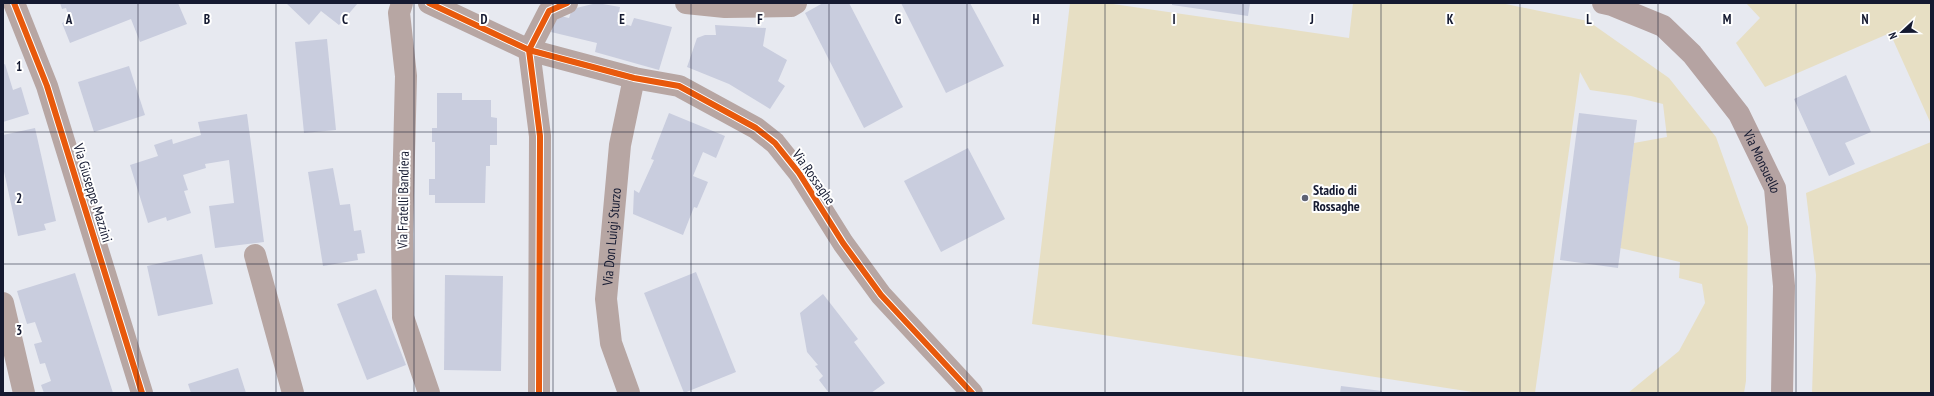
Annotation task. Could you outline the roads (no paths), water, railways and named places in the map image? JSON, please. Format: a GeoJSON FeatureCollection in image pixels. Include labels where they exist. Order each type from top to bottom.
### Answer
{"type":"FeatureCollection","features":[{"type":"Feature","properties":{"kind":"main road","name":"Via Monsuello"},"geometry":{"type":"LineString","coordinates":[[1603,3],[1612,5],[1663,26],[1692,54],[1739,114],[1775,188],[1784,286],[1782,393]]}},
{"type":"Feature","properties":{"kind":"street","name":"Via Giuseppe Mazzini"},"geometry":{"type":"LineString","coordinates":[[14,3],[47,86],[142,393]]}},
{"type":"Feature","properties":{"kind":"street","name":"Via Fratelli Bandiera"},"geometry":{"type":"LineString","coordinates":[[402,3],[399,13],[406,76],[402,234],[402,317],[429,393]]}},
{"type":"Feature","properties":{"kind":"street","name":"Via Rossaghe"},"geometry":{"type":"LineString","coordinates":[[430,3],[529,50],[634,78],[679,86],[756,128],[775,144],[799,173],[843,243],[881,295],[972,393]]}},
{"type":"Feature","properties":{"kind":"street"},"geometry":{"type":"LineString","coordinates":[[539,393],[540,136],[529,50],[549,11],[567,3]]}},
{"type":"Feature","properties":{"kind":"street"},"geometry":{"type":"LineString","coordinates":[[686,3],[725,7],[791,6],[796,3]]}},
{"type":"Feature","properties":{"kind":"street","name":"Via Don Luigi Sturzo"},"geometry":{"type":"LineString","coordinates":[[629,393],[611,343],[606,299],[620,144],[634,78]]}},
{"type":"Feature","properties":{"kind":"street"},"geometry":{"type":"LineString","coordinates":[[255,255],[293,393]]}},
{"type":"Feature","properties":{"kind":"street"},"geometry":{"type":"LineString","coordinates":[[3,303],[24,393]]}},
{"type":"Feature","properties":{"kind":"place","name":"Stadio di Rossaghe"},"geometry":{"type":"Point","coordinates":[1305,198]}}]}
